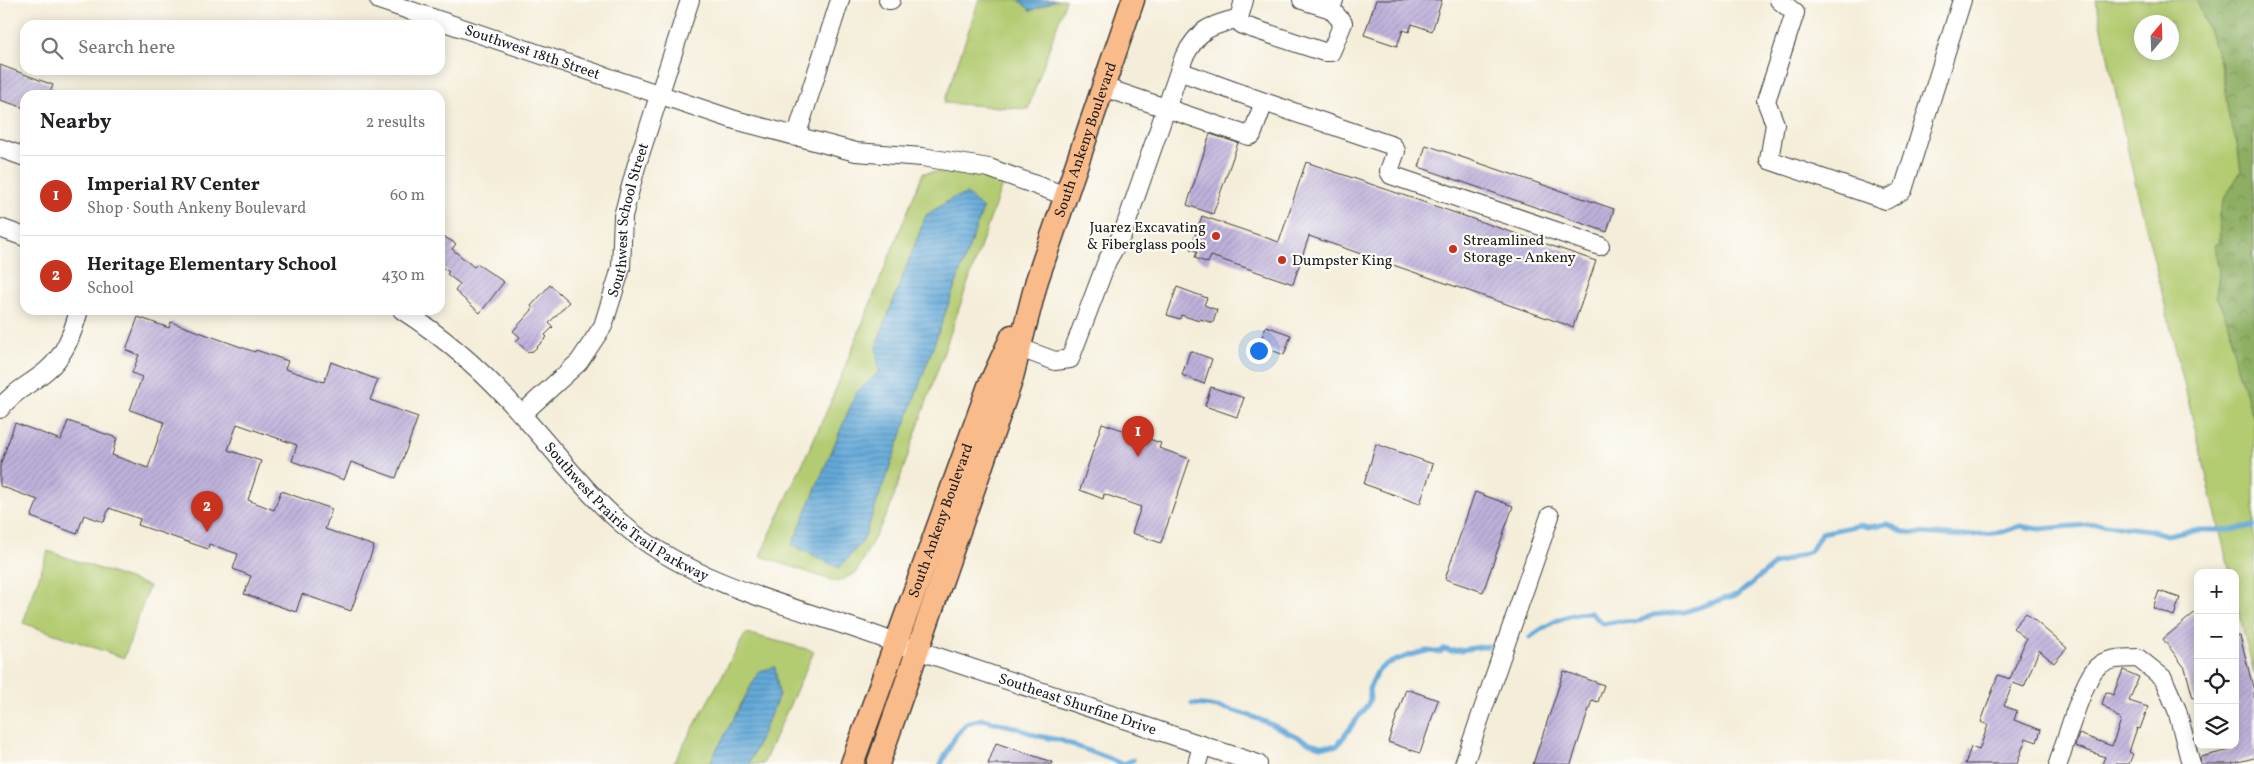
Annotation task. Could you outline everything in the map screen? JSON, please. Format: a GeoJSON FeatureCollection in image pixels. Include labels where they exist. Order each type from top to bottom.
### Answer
{"type":"FeatureCollection","features":[{"type":"Feature","properties":{"kind":"main road","name":"South Ankeny Boulevard"},"geometry":{"type":"LineString","coordinates":[[852,764],[990,386],[1037,280],[1134,0]]}},
{"type":"Feature","properties":{"kind":"main road","name":"South Ankeny Boulevard"},"geometry":{"type":"LineString","coordinates":[[878,764],[1011,381],[1037,280]]}},
{"type":"Feature","properties":{"kind":"street","name":"Southwest 18th Street"},"geometry":{"type":"LineString","coordinates":[[379,0],[439,20]]}},
{"type":"Feature","properties":{"kind":"street","name":"Southwest School Street"},"geometry":{"type":"LineString","coordinates":[[522,414],[579,362],[603,326],[621,268],[623,216],[636,167],[690,0]]}},
{"type":"Feature","properties":{"kind":"street"},"geometry":{"type":"LineString","coordinates":[[796,137],[840,0]]}},
{"type":"Feature","properties":{"kind":"street"},"geometry":{"type":"LineString","coordinates":[[1244,0],[1239,18],[1242,25],[1324,52],[1331,52],[1343,23],[1333,5],[1302,0]]}},
{"type":"Feature","properties":{"kind":"street"},"geometry":{"type":"LineString","coordinates":[[1779,0],[1795,13],[1766,101],[1775,124],[1769,160],[1886,200],[1903,190],[1962,0]]}},
{"type":"Feature","properties":{"kind":"street"},"geometry":{"type":"LineString","coordinates":[[1020,348],[1055,361],[1070,360],[1107,261],[1123,233],[1179,71],[1194,38],[1208,27],[1239,18]]}},
{"type":"Feature","properties":{"kind":"street","name":"Southwest 18th Street"},"geometry":{"type":"LineString","coordinates":[[445,22],[735,120],[856,152],[922,157],[989,168],[1066,196]]}},
{"type":"Feature","properties":{"kind":"street"},"geometry":{"type":"LineString","coordinates":[[1179,71],[1393,146],[1396,151],[1389,171],[1391,175],[1600,246]]}},
{"type":"Feature","properties":{"kind":"street"},"geometry":{"type":"LineString","coordinates":[[1103,87],[1249,136],[1253,132],[1264,102]]}},
{"type":"Feature","properties":{"kind":"street"},"geometry":{"type":"LineString","coordinates":[[0,148],[20,155]]}},
{"type":"Feature","properties":{"kind":"street"},"geometry":{"type":"LineString","coordinates":[[0,228],[20,235]]}},
{"type":"Feature","properties":{"kind":"street"},"geometry":{"type":"LineString","coordinates":[[0,409],[16,393],[57,361],[66,348],[77,315]]}},
{"type":"Feature","properties":{"kind":"street","name":"Southwest Prairie Trail Parkway"},"geometry":{"type":"LineString","coordinates":[[410,315],[434,331],[460,353],[522,414],[594,498],[632,532],[668,557],[718,580],[896,643]]}},
{"type":"Feature","properties":{"kind":"street"},"geometry":{"type":"LineString","coordinates":[[1464,764],[1550,516]]}},
{"type":"Feature","properties":{"kind":"street","name":"Southeast Shurfine Drive"},"geometry":{"type":"LineString","coordinates":[[896,643],[1258,764]]}},
{"type":"Feature","properties":{"kind":"street"},"geometry":{"type":"LineString","coordinates":[[2058,764],[2088,679],[2098,666],[2110,660],[2138,658],[2163,678],[2177,710],[2191,764]]}},
{"type":"Feature","properties":{"kind":"street"},"geometry":{"type":"LineString","coordinates":[[1197,764],[1202,745]]}},
{"type":"Feature","properties":{"kind":"green space"},"geometry":{"type":"Polygon","coordinates":[[[979,0],[1066,0],[1028,109],[944,103],[979,0]]]}},
{"type":"Feature","properties":{"kind":"green space"},"geometry":{"type":"Polygon","coordinates":[[[2096,0],[2205,0],[2254,209],[2254,674],[2239,612],[2239,569],[2229,569],[2131,165],[2096,0]]]}},
{"type":"Feature","properties":{"kind":"green space"},"geometry":{"type":"Polygon","coordinates":[[[2197,0],[2254,0],[2254,419],[2234,359],[2230,327],[2216,296],[2219,272],[2214,246],[2220,242],[2219,214],[2223,201],[2241,171],[2237,143],[2229,118],[2221,64],[2197,0]]]}},
{"type":"Feature","properties":{"kind":"green space"},"geometry":{"type":"Polygon","coordinates":[[[974,170],[1004,179],[889,510],[856,573],[837,582],[760,556],[829,406],[923,173],[974,170]]]}},
{"type":"Feature","properties":{"kind":"green space"},"geometry":{"type":"Polygon","coordinates":[[[48,551],[149,586],[124,658],[23,623],[48,551]]]}},
{"type":"Feature","properties":{"kind":"green space"},"geometry":{"type":"Polygon","coordinates":[[[746,633],[814,651],[763,764],[673,764],[746,633]]]}},
{"type":"Feature","properties":{"kind":"water"},"geometry":{"type":"Polygon","coordinates":[[[1019,0],[1056,0],[1031,11],[1019,0]]]}},
{"type":"Feature","properties":{"kind":"water"},"geometry":{"type":"Polygon","coordinates":[[[967,194],[983,209],[863,541],[839,568],[792,545],[856,393],[879,372],[876,346],[926,215],[953,198],[967,194]]]}},
{"type":"Feature","properties":{"kind":"water"},"geometry":{"type":"Polygon","coordinates":[[[775,667],[779,696],[749,764],[709,764],[759,671],[775,667]]]}},
{"type":"Feature","properties":{"kind":"building"},"geometry":{"type":"Polygon","coordinates":[[[1376,0],[1442,0],[1432,31],[1412,24],[1409,32],[1403,30],[1397,46],[1364,35],[1376,0]]]}},
{"type":"Feature","properties":{"kind":"building"},"geometry":{"type":"Polygon","coordinates":[[[0,65],[20,73],[20,75],[26,75],[53,85],[51,90],[20,90],[20,106],[0,100],[0,65]]]}},
{"type":"Feature","properties":{"kind":"building"},"geometry":{"type":"Polygon","coordinates":[[[1210,134],[1238,143],[1213,214],[1187,205],[1210,134]]]}},
{"type":"Feature","properties":{"kind":"building"},"geometry":{"type":"Polygon","coordinates":[[[1426,145],[1614,209],[1607,232],[1419,167],[1426,145]]]}},
{"type":"Feature","properties":{"kind":"building"},"geometry":{"type":"Polygon","coordinates":[[[1306,162],[1596,261],[1573,327],[1309,236],[1293,284],[1211,256],[1208,263],[1195,258],[1197,251],[1190,249],[1202,216],[1279,242],[1306,162]]]}},
{"type":"Feature","properties":{"kind":"building"},"geometry":{"type":"Polygon","coordinates":[[[445,237],[456,244],[452,249],[474,267],[477,264],[504,282],[480,313],[455,291],[460,284],[447,274],[449,272],[445,270],[445,237]]]}},
{"type":"Feature","properties":{"kind":"building"},"geometry":{"type":"Polygon","coordinates":[[[550,285],[569,302],[549,323],[553,327],[545,335],[547,337],[533,351],[528,352],[516,341],[520,337],[513,331],[533,309],[531,306],[550,285]]]}},
{"type":"Feature","properties":{"kind":"building"},"geometry":{"type":"Polygon","coordinates":[[[1177,287],[1207,298],[1204,305],[1217,310],[1213,323],[1181,315],[1180,319],[1167,315],[1177,287]]]}},
{"type":"Feature","properties":{"kind":"building"},"geometry":{"type":"Polygon","coordinates":[[[138,317],[169,328],[171,322],[255,352],[256,350],[288,361],[285,369],[324,382],[331,362],[378,380],[370,400],[418,417],[396,478],[351,462],[344,480],[292,461],[297,445],[237,424],[228,450],[261,461],[248,500],[274,510],[281,491],[332,509],[325,529],[374,546],[351,611],[302,594],[296,612],[244,594],[251,576],[233,569],[238,554],[209,544],[208,549],[138,525],[140,519],[109,508],[104,522],[84,515],[77,534],[31,517],[38,500],[0,486],[0,466],[15,423],[61,440],[68,421],[117,438],[112,455],[148,468],[164,422],[130,410],[142,377],[132,373],[139,355],[126,350],[138,317]]]}},
{"type":"Feature","properties":{"kind":"building"},"geometry":{"type":"Polygon","coordinates":[[[1266,326],[1291,335],[1284,355],[1259,345],[1266,326]]]}},
{"type":"Feature","properties":{"kind":"building"},"geometry":{"type":"Polygon","coordinates":[[[1190,351],[1212,359],[1204,384],[1182,375],[1190,351]]]}},
{"type":"Feature","properties":{"kind":"building"},"geometry":{"type":"Polygon","coordinates":[[[1211,387],[1244,398],[1237,417],[1205,406],[1211,387]]]}},
{"type":"Feature","properties":{"kind":"building"},"geometry":{"type":"Polygon","coordinates":[[[1102,423],[1161,443],[1159,448],[1190,459],[1161,543],[1132,533],[1141,507],[1104,494],[1103,499],[1080,490],[1102,423]]]}},
{"type":"Feature","properties":{"kind":"building"},"geometry":{"type":"Polygon","coordinates":[[[1376,444],[1433,464],[1420,504],[1364,484],[1376,444]]]}},
{"type":"Feature","properties":{"kind":"building"},"geometry":{"type":"Polygon","coordinates":[[[1475,492],[1513,506],[1483,592],[1445,579],[1475,492]]]}},
{"type":"Feature","properties":{"kind":"building"},"geometry":{"type":"Polygon","coordinates":[[[2159,591],[2180,598],[2174,616],[2153,608],[2159,591]]]}},
{"type":"Feature","properties":{"kind":"building"},"geometry":{"type":"Polygon","coordinates":[[[2026,613],[2067,648],[2054,663],[2039,650],[2024,687],[2013,683],[2004,706],[2017,711],[2014,720],[2041,730],[2037,742],[2026,738],[2017,764],[1965,764],[1971,747],[1979,750],[1988,725],[1981,722],[1998,675],[2010,679],[2026,639],[2013,628],[2026,613]]]}},
{"type":"Feature","properties":{"kind":"building"},"geometry":{"type":"Polygon","coordinates":[[[2194,613],[2194,698],[2185,668],[2163,639],[2194,613]]]}},
{"type":"Feature","properties":{"kind":"building"},"geometry":{"type":"Polygon","coordinates":[[[2240,636],[2254,691],[2254,758],[2230,764],[2201,764],[2200,757],[2239,749],[2240,636]]]}},
{"type":"Feature","properties":{"kind":"building"},"geometry":{"type":"Polygon","coordinates":[[[2123,670],[2139,677],[2129,701],[2148,707],[2140,729],[2137,728],[2129,752],[2133,754],[2129,764],[2102,764],[2105,757],[2075,746],[2079,734],[2112,746],[2121,720],[2102,704],[2106,692],[2113,695],[2123,670]]]}},
{"type":"Feature","properties":{"kind":"building"},"geometry":{"type":"Polygon","coordinates":[[[1564,671],[1604,685],[1598,702],[1592,700],[1571,764],[1533,764],[1564,671]]]}},
{"type":"Feature","properties":{"kind":"building"},"geometry":{"type":"Polygon","coordinates":[[[1406,689],[1438,700],[1420,753],[1388,742],[1406,689]]]}},
{"type":"Feature","properties":{"kind":"building"},"geometry":{"type":"Polygon","coordinates":[[[996,743],[1052,762],[1051,764],[988,764],[996,743]]]}},
{"type":"Feature","properties":{"kind":"waterway"},"geometry":{"type":"LineString","coordinates":[[1530,637],[1551,623],[1574,614],[1591,613],[1603,624],[1619,621],[1635,623],[1653,615],[1684,612],[1739,594],[1775,564],[1811,551],[1821,533],[1860,525],[1868,527],[1887,524],[1904,532],[1962,536],[2003,532],[2020,526],[2039,529],[2098,524],[2149,530],[2167,535],[2191,530],[2231,530],[2254,526]]}},
{"type":"Feature","properties":{"kind":"waterway"},"geometry":{"type":"LineString","coordinates":[[1192,704],[1239,712],[1267,722],[1310,743],[1320,746],[1337,746],[1368,704],[1370,699],[1369,689],[1377,672],[1386,664],[1427,651],[1440,652],[1444,649],[1452,651],[1488,646]]}},
{"type":"Feature","properties":{"kind":"waterway"},"geometry":{"type":"LineString","coordinates":[[941,764],[956,735],[967,723],[982,719],[1014,727],[1038,736],[1060,740],[1123,764],[1133,760]]}},
{"type":"Feature","properties":{"kind":"place","name":"Juarez Excavating & Fiberglass pools"},"geometry":{"type":"Point","coordinates":[1216,236]}},
{"type":"Feature","properties":{"kind":"place","name":"Streamlined Storage - Ankeny"},"geometry":{"type":"Point","coordinates":[1453,249]}},
{"type":"Feature","properties":{"kind":"place","name":"Dumpster King"},"geometry":{"type":"Point","coordinates":[1282,260]}},
{"type":"Feature","properties":{"kind":"place","name":"Imperial RV Center"},"geometry":{"type":"Point","coordinates":[1138,457]}},
{"type":"Feature","properties":{"kind":"place","name":"Heritage Elementary School"},"geometry":{"type":"Point","coordinates":[207,532]}}]}
